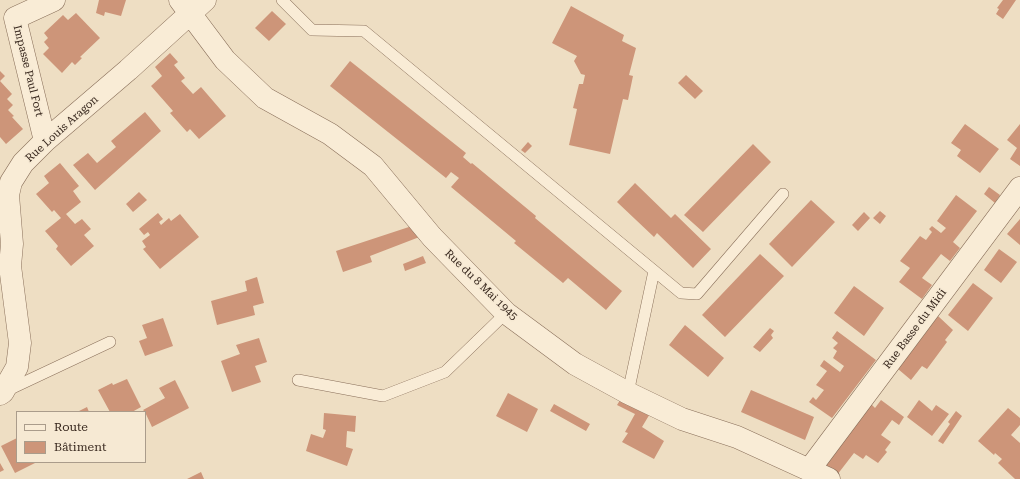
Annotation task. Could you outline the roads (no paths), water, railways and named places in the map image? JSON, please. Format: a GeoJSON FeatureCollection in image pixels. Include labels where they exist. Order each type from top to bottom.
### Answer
{"type":"FeatureCollection","features":[{"type":"Feature","properties":{"kind":"street","name":"Impasse Paul Fort"},"geometry":{"type":"LineString","coordinates":[[45,141],[15,18],[54,0]]}},
{"type":"Feature","properties":{"kind":"street","name":"Rue Louis Aragon"},"geometry":{"type":"LineString","coordinates":[[2,393],[17,367],[20,343],[10,266],[12,244],[8,195],[11,182],[22,163],[45,141],[128,70],[191,4]]}},
{"type":"Feature","properties":{"kind":"street","name":"Rue du 8 Mai 1945"},"geometry":{"type":"LineString","coordinates":[[191,4],[225,60],[265,98],[330,134],[373,166],[432,237],[506,312],[575,364],[628,393],[682,419],[737,437],[829,479]]}},
{"type":"Feature","properties":{"kind":"street","name":"Rue Basse du Midi"},"geometry":{"type":"LineString","coordinates":[[809,470],[1020,188]]}},
{"type":"Feature","properties":{"kind":"lane"},"geometry":{"type":"LineString","coordinates":[[282,0],[312,30],[364,31],[681,293],[697,294],[783,194]]}},
{"type":"Feature","properties":{"kind":"lane"},"geometry":{"type":"LineString","coordinates":[[628,393],[654,271]]}},
{"type":"Feature","properties":{"kind":"lane"},"geometry":{"type":"LineString","coordinates":[[298,380],[383,396],[445,372],[506,312]]}},
{"type":"Feature","properties":{"kind":"lane"},"geometry":{"type":"LineString","coordinates":[[2,393],[110,342]]}}]}
